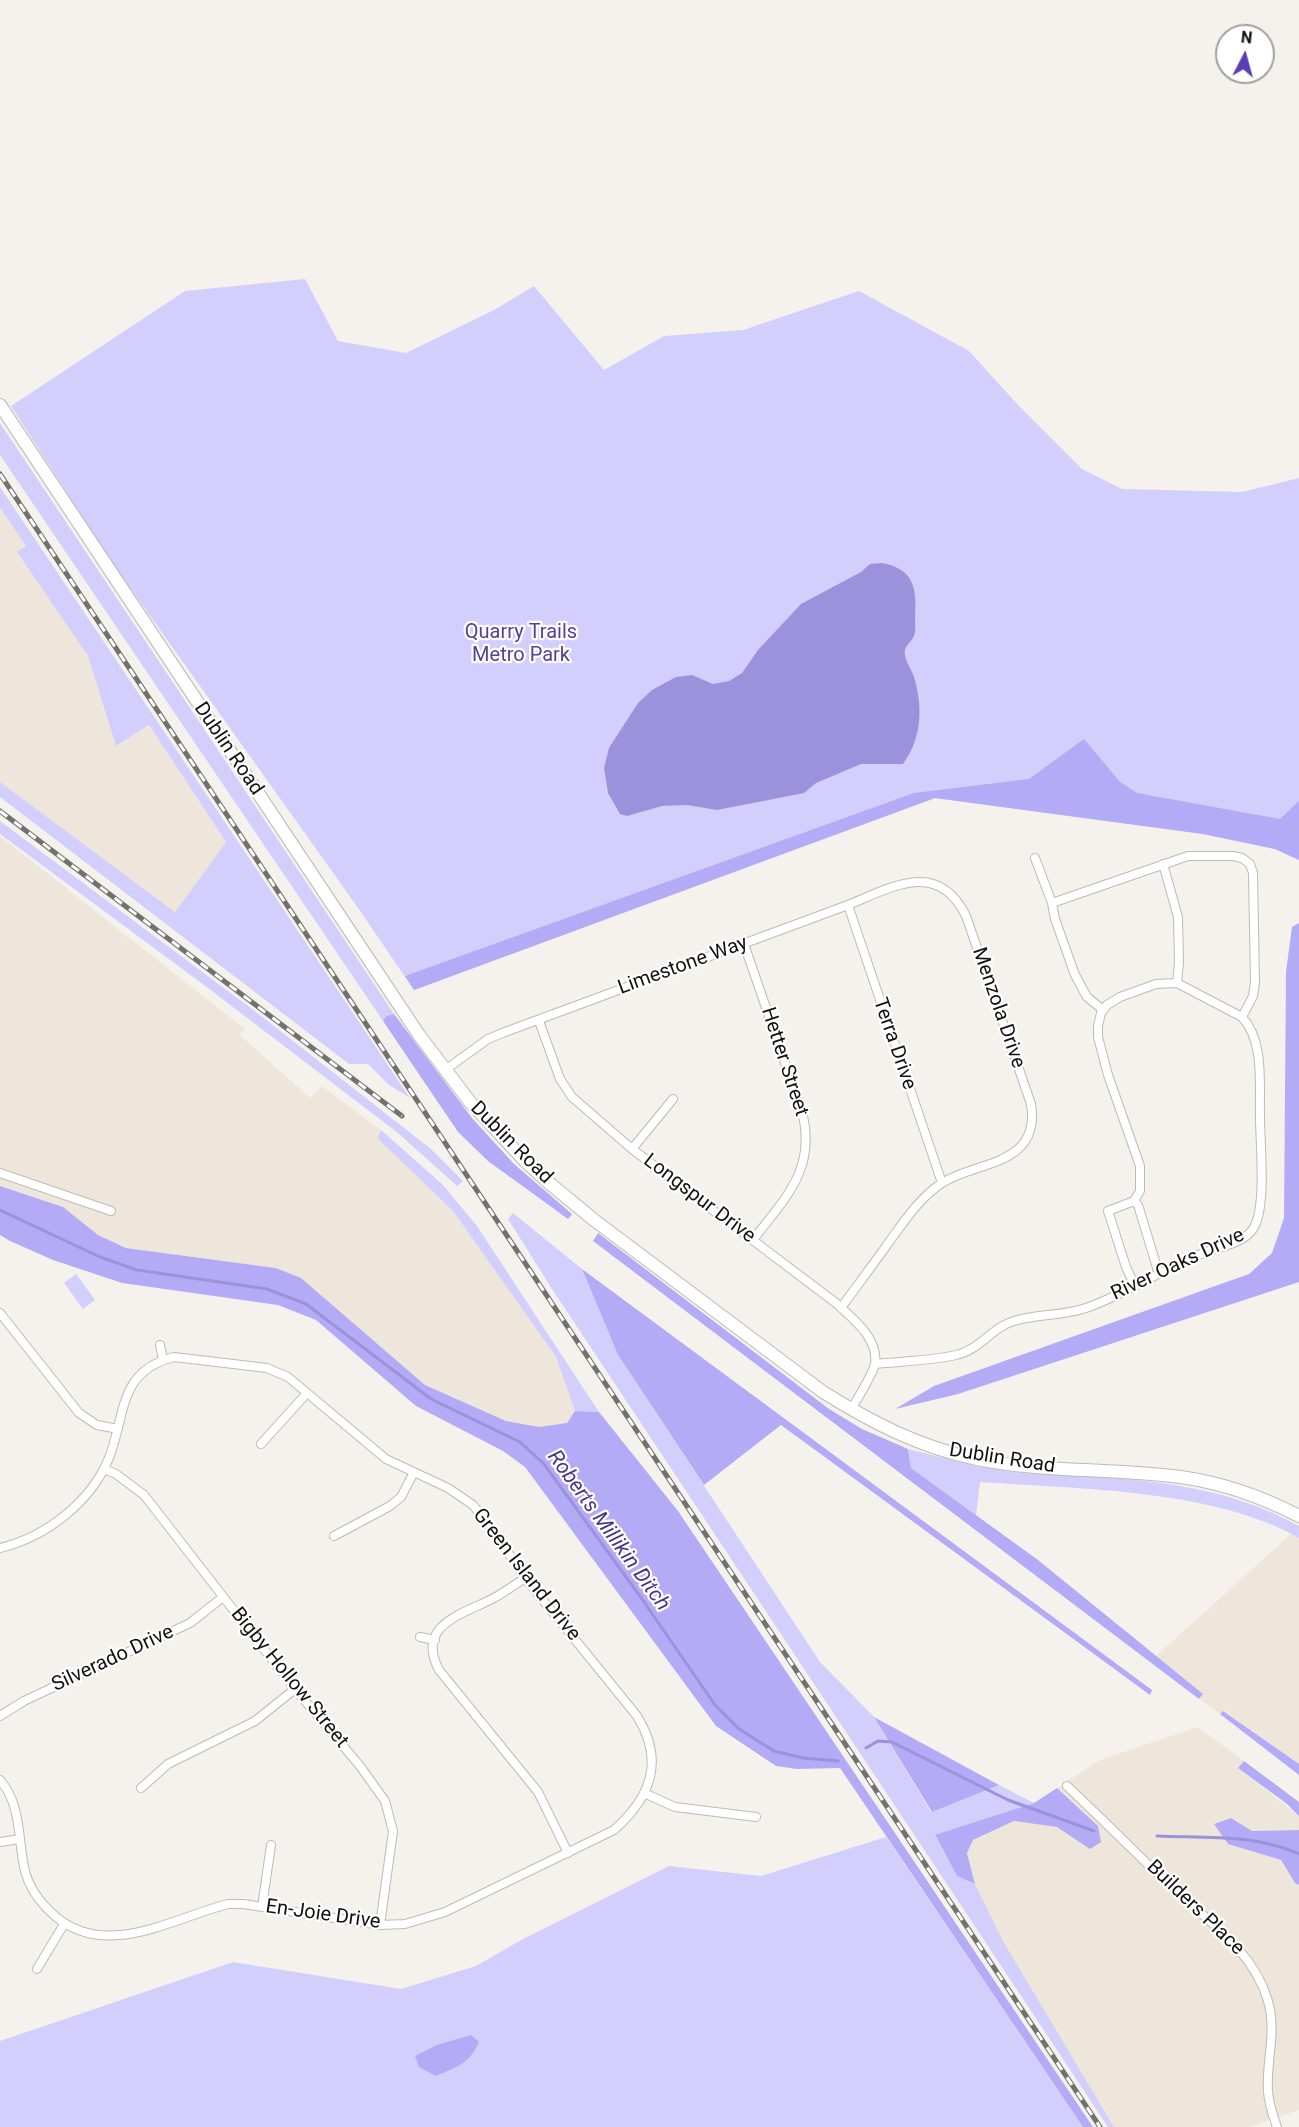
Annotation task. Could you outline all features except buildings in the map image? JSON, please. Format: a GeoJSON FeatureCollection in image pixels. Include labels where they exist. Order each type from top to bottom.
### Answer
{"type":"FeatureCollection","features":[{"type":"Feature","properties":{"kind":"main road","name":"Dublin Road"},"geometry":{"type":"LineString","coordinates":[[0,405],[361,951],[445,1070],[487,1122],[525,1161],[556,1188],[654,1266],[823,1392],[851,1410],[902,1436],[975,1459],[1188,1478],[1234,1489],[1299,1516]]}},
{"type":"Feature","properties":{"kind":"street"},"geometry":{"type":"LineString","coordinates":[[1052,903],[1188,856],[1242,858],[1250,864],[1253,873],[1256,982],[1253,996],[1242,1017],[1177,983],[1156,984],[1136,990],[1111,1002],[1103,1010],[1098,1026],[1098,1037],[1108,1075],[1140,1166],[1140,1191],[1134,1202],[1108,1211],[1126,1267],[1135,1286]]}},
{"type":"Feature","properties":{"kind":"street"},"geometry":{"type":"LineString","coordinates":[[1035,858],[1075,975],[1087,997],[1103,1010]]}},
{"type":"Feature","properties":{"kind":"street"},"geometry":{"type":"LineString","coordinates":[[1163,864],[1178,918],[1177,983]]}},
{"type":"Feature","properties":{"kind":"street","name":"Limestone Way"},"geometry":{"type":"LineString","coordinates":[[445,1070],[488,1040],[848,906],[897,885],[912,881],[929,882]]}},
{"type":"Feature","properties":{"kind":"street","name":"Menzola Drive"},"geometry":{"type":"LineString","coordinates":[[929,882],[946,890],[960,904],[966,916],[1031,1104],[1032,1125],[1026,1141],[1019,1149],[1001,1159],[942,1183]]}},
{"type":"Feature","properties":{"kind":"street","name":"Terra Drive"},"geometry":{"type":"LineString","coordinates":[[848,906],[942,1183]]}},
{"type":"Feature","properties":{"kind":"street","name":"Hetter Street"},"geometry":{"type":"LineString","coordinates":[[744,944],[802,1112],[807,1141],[806,1155],[795,1184],[753,1240]]}},
{"type":"Feature","properties":{"kind":"street","name":"River Oaks Drive"},"geometry":{"type":"LineString","coordinates":[[875,1364],[957,1355],[981,1344],[1012,1321],[1083,1309],[1135,1286],[1182,1261],[1246,1237],[1257,1220],[1260,1210],[1261,1182],[1258,1051],[1250,1026],[1242,1017]]}},
{"type":"Feature","properties":{"kind":"street","name":"Longspur Drive"},"geometry":{"type":"LineString","coordinates":[[539,1021],[553,1063],[564,1087],[572,1097],[633,1149],[841,1308],[861,1326],[871,1342],[875,1364]]}},
{"type":"Feature","properties":{"kind":"street"},"geometry":{"type":"LineString","coordinates":[[633,1149],[673,1099]]}},
{"type":"Feature","properties":{"kind":"street"},"geometry":{"type":"LineString","coordinates":[[0,1173],[111,1211]]}},
{"type":"Feature","properties":{"kind":"street"},"geometry":{"type":"LineString","coordinates":[[841,1308],[910,1214],[942,1183]]}},
{"type":"Feature","properties":{"kind":"street"},"geometry":{"type":"LineString","coordinates":[[1134,1202],[1138,1205],[1159,1274]]}},
{"type":"Feature","properties":{"kind":"street"},"geometry":{"type":"LineString","coordinates":[[0,1313],[80,1413],[97,1425],[118,1429]]}},
{"type":"Feature","properties":{"kind":"street"},"geometry":{"type":"LineString","coordinates":[[0,1548],[22,1542],[58,1521],[91,1489],[104,1469],[118,1429],[122,1407],[133,1382],[140,1374],[163,1360],[160,1346]]}},
{"type":"Feature","properties":{"kind":"street","name":"Green Island Drive"},"geometry":{"type":"LineString","coordinates":[[163,1360],[185,1357],[267,1368],[288,1377],[372,1450],[447,1488],[473,1505],[525,1578],[620,1693],[644,1728],[648,1740],[651,1767],[645,1794]]}},
{"type":"Feature","properties":{"kind":"street"},"geometry":{"type":"LineString","coordinates":[[851,1410],[875,1364]]}},
{"type":"Feature","properties":{"kind":"street"},"geometry":{"type":"LineString","coordinates":[[261,1444],[307,1393]]}},
{"type":"Feature","properties":{"kind":"street","name":"Bigby Hollow Street"},"geometry":{"type":"LineString","coordinates":[[104,1469],[116,1474],[144,1495],[296,1689],[360,1766],[385,1801],[393,1831],[380,1925]]}},
{"type":"Feature","properties":{"kind":"street"},"geometry":{"type":"LineString","coordinates":[[334,1536],[390,1506],[401,1497],[414,1472]]}},
{"type":"Feature","properties":{"kind":"street"},"geometry":{"type":"LineString","coordinates":[[525,1578],[493,1598],[460,1612],[446,1622],[440,1628],[433,1653],[439,1670],[538,1792],[568,1853]]}},
{"type":"Feature","properties":{"kind":"street","name":"Silverado Drive"},"geometry":{"type":"LineString","coordinates":[[0,1716],[24,1701],[190,1623],[223,1597]]}},
{"type":"Feature","properties":{"kind":"street"},"geometry":{"type":"LineString","coordinates":[[420,1638],[435,1640]]}},
{"type":"Feature","properties":{"kind":"street"},"geometry":{"type":"LineString","coordinates":[[141,1788],[168,1764],[255,1720],[296,1689]]}},
{"type":"Feature","properties":{"kind":"street","name":"En-Joie Drive"},"geometry":{"type":"LineString","coordinates":[[0,1780],[15,1807],[28,1878],[37,1897],[64,1924],[80,1932],[119,1936],[138,1933],[228,1904],[380,1925],[405,1924],[445,1912],[614,1830],[636,1808],[645,1794]]}},
{"type":"Feature","properties":{"kind":"street","name":"Builders Place"},"geometry":{"type":"LineString","coordinates":[[1067,1786],[1239,1949],[1259,1976],[1268,1999],[1273,2024],[1268,2092],[1277,2127]]}},
{"type":"Feature","properties":{"kind":"street"},"geometry":{"type":"LineString","coordinates":[[645,1794],[675,1807],[756,1817]]}},
{"type":"Feature","properties":{"kind":"street"},"geometry":{"type":"LineString","coordinates":[[0,1842],[20,1839]]}},
{"type":"Feature","properties":{"kind":"street"},"geometry":{"type":"LineString","coordinates":[[262,1907],[271,1845]]}},
{"type":"Feature","properties":{"kind":"street"},"geometry":{"type":"LineString","coordinates":[[37,1969],[64,1924]]}},
{"type":"Feature","properties":{"kind":"shaded area"},"geometry":{"type":"Polygon","coordinates":[[[0,508],[26,546],[18,553],[88,656],[116,746],[149,725],[226,842],[175,912],[0,782],[0,508]]]}},
{"type":"Feature","properties":{"kind":"shaded area"},"geometry":{"type":"Polygon","coordinates":[[[882,563],[893,566],[907,575],[915,597],[915,634],[905,652],[917,688],[919,722],[914,744],[903,764],[861,764],[816,783],[804,793],[717,810],[687,805],[662,806],[627,816],[620,814],[608,793],[604,768],[609,748],[638,703],[652,690],[676,677],[692,675],[713,684],[729,681],[742,673],[758,650],[801,604],[861,572],[870,564],[882,563]]]}},
{"type":"Feature","properties":{"kind":"shaded area"},"geometry":{"type":"Polygon","coordinates":[[[1084,739],[1120,782],[1137,793],[1280,819],[1299,801],[1299,860],[1275,849],[1203,834],[935,798],[414,990],[405,976],[914,793],[1029,779],[1084,739]]]}},
{"type":"Feature","properties":{"kind":"shaded area"},"geometry":{"type":"Polygon","coordinates":[[[0,836],[245,1029],[240,1035],[310,1098],[322,1086],[381,1130],[377,1138],[453,1211],[556,1357],[575,1411],[567,1423],[539,1427],[506,1421],[425,1385],[301,1278],[277,1268],[127,1248],[98,1235],[63,1207],[0,1186],[0,836]]]}},
{"type":"Feature","properties":{"kind":"shaded area"},"geometry":{"type":"Polygon","coordinates":[[[1299,923],[1299,1282],[958,1394],[895,1409],[934,1386],[1249,1274],[1272,1253],[1284,1218],[1286,972],[1292,927],[1299,923]]]}},
{"type":"Feature","properties":{"kind":"shaded area"},"geometry":{"type":"Polygon","coordinates":[[[394,1014],[472,1118],[514,1164],[572,1214],[568,1219],[488,1161],[458,1132],[383,1021],[386,1016],[394,1014]]]}},
{"type":"Feature","properties":{"kind":"shaded area"},"geometry":{"type":"Polygon","coordinates":[[[0,1186],[63,1207],[98,1235],[126,1248],[276,1268],[301,1278],[425,1385],[506,1421],[539,1427],[567,1423],[575,1411],[599,1412],[678,1511],[1093,2127],[1083,2127],[840,1768],[797,1769],[776,1766],[716,1726],[525,1467],[503,1451],[416,1406],[316,1320],[278,1305],[122,1283],[53,1260],[10,1241],[0,1235],[0,1186]]]}},
{"type":"Feature","properties":{"kind":"shaded area"},"geometry":{"type":"Polygon","coordinates":[[[598,1233],[829,1409],[862,1429],[908,1449],[911,1468],[1038,1560],[1203,1694],[1199,1699],[593,1241],[598,1233]]]}},
{"type":"Feature","properties":{"kind":"shaded area"},"geometry":{"type":"Polygon","coordinates":[[[582,1269],[1152,1690],[1150,1695],[781,1425],[704,1485],[618,1355],[582,1269]]]}},
{"type":"Feature","properties":{"kind":"shaded area"},"geometry":{"type":"Polygon","coordinates":[[[1292,1533],[1299,1538],[1299,1764],[1224,1711],[1220,1714],[1199,1699],[1203,1694],[1156,1656],[1292,1533]]]}},
{"type":"Feature","properties":{"kind":"shaded area"},"geometry":{"type":"Polygon","coordinates":[[[1223,1711],[1299,1764],[1299,1775],[1220,1714],[1223,1711]]]}},
{"type":"Feature","properties":{"kind":"shaded area"},"geometry":{"type":"Polygon","coordinates":[[[874,1717],[999,1785],[932,1812],[874,1717]]]}},
{"type":"Feature","properties":{"kind":"shaded area"},"geometry":{"type":"Polygon","coordinates":[[[1198,1727],[1244,1761],[1238,1768],[1299,1816],[1299,1830],[1252,1831],[1231,1818],[1228,1844],[1281,1860],[1295,1883],[1299,1885],[1299,2110],[1250,2127],[1114,2127],[1003,1941],[975,1884],[967,1853],[973,1840],[1014,1821],[1057,1827],[1098,1826],[1057,1788],[1100,1760],[1198,1727]]]}},
{"type":"Feature","properties":{"kind":"shaded area"},"geometry":{"type":"Polygon","coordinates":[[[1244,1761],[1299,1802],[1299,1816],[1287,1804],[1238,1768],[1244,1761]]]}},
{"type":"Feature","properties":{"kind":"shaded area"},"geometry":{"type":"Polygon","coordinates":[[[1057,1788],[1098,1826],[1101,1842],[1090,1849],[1057,1827],[1014,1821],[973,1840],[967,1853],[975,1884],[957,1876],[935,1835],[1034,1803],[1057,1788]]]}},
{"type":"Feature","properties":{"kind":"shaded area"},"geometry":{"type":"Polygon","coordinates":[[[1231,1818],[1252,1831],[1299,1830],[1299,1885],[1295,1883],[1281,1860],[1228,1844],[1214,1824],[1231,1818]]]}},
{"type":"Feature","properties":{"kind":"shaded area"},"geometry":{"type":"Polygon","coordinates":[[[471,2035],[479,2042],[462,2064],[436,2076],[419,2067],[415,2056],[437,2045],[471,2035]]]}},
{"type":"Feature","properties":{"kind":"green space","name":"Quarry Trails Metro Park"},"geometry":{"type":"Polygon","coordinates":[[[305,279],[338,341],[406,353],[494,310],[534,286],[604,370],[664,336],[743,330],[859,291],[969,351],[1018,405],[1082,469],[1122,489],[1242,492],[1299,478],[1299,860],[1275,849],[1203,834],[935,798],[414,990],[113,564],[11,406],[185,291],[305,279]]]}},
{"type":"Feature","properties":{"kind":"green space"},"geometry":{"type":"Polygon","coordinates":[[[0,423],[394,1014],[386,1016],[383,1021],[0,455],[0,423]]]}},
{"type":"Feature","properties":{"kind":"green space"},"geometry":{"type":"Polygon","coordinates":[[[0,487],[410,1098],[389,1085],[368,1064],[349,1064],[0,797],[0,782],[175,912],[226,842],[149,725],[116,746],[88,656],[17,552],[26,546],[0,508],[0,487]]]}},
{"type":"Feature","properties":{"kind":"green space"},"geometry":{"type":"Polygon","coordinates":[[[0,821],[256,1012],[431,1149],[463,1181],[457,1186],[398,1133],[208,988],[0,834],[0,821]]]}},
{"type":"Feature","properties":{"kind":"green space"},"geometry":{"type":"Polygon","coordinates":[[[381,1130],[443,1185],[477,1226],[599,1412],[575,1411],[556,1357],[453,1211],[377,1138],[381,1130]]]}},
{"type":"Feature","properties":{"kind":"green space"},"geometry":{"type":"Polygon","coordinates":[[[513,1213],[582,1269],[618,1355],[820,1662],[874,1717],[931,1812],[999,1785],[1034,1803],[935,1836],[957,1876],[975,1884],[1003,1941],[1114,2127],[1108,2127],[552,1289],[508,1219],[513,1213]]]}},
{"type":"Feature","properties":{"kind":"green space"},"geometry":{"type":"Polygon","coordinates":[[[76,1274],[95,1300],[83,1309],[64,1283],[76,1274]]]}},
{"type":"Feature","properties":{"kind":"green space"},"geometry":{"type":"Polygon","coordinates":[[[908,1449],[994,1469],[1119,1478],[1192,1488],[1264,1509],[1299,1526],[1299,1538],[1265,1522],[1227,1510],[1186,1501],[1144,1494],[1059,1487],[980,1482],[976,1515],[911,1468],[908,1449]]]}},
{"type":"Feature","properties":{"kind":"green space"},"geometry":{"type":"Polygon","coordinates":[[[886,1837],[1083,2127],[0,2127],[0,2041],[233,1962],[401,1989],[476,1966],[523,1939],[669,1866],[761,1876],[886,1837]]]}},
{"type":"Feature","properties":{"kind":"waterway","name":"Roberts Millikin Ditch"},"geometry":{"type":"LineString","coordinates":[[0,1210],[100,1257],[137,1270],[267,1289],[306,1304],[431,1399],[520,1442],[544,1464],[642,1599],[715,1705],[739,1729],[774,1751],[803,1758],[838,1761]]}},
{"type":"Feature","properties":{"kind":"waterway","name":"Roberts Millikin Ditch"},"geometry":{"type":"LineString","coordinates":[[866,1748],[878,1741],[892,1742],[1008,1800],[1094,1831]]}},
{"type":"Feature","properties":{"kind":"waterway","name":"Roberts Millikin Ditch"},"geometry":{"type":"LineString","coordinates":[[1157,1836],[1248,1840],[1299,1854]]}},
{"type":"Feature","properties":{"kind":"railway"},"geometry":{"type":"LineString","coordinates":[[0,474],[1100,2127]]}},
{"type":"Feature","properties":{"kind":"railway"},"geometry":{"type":"LineString","coordinates":[[0,811],[402,1116]]}}]}
